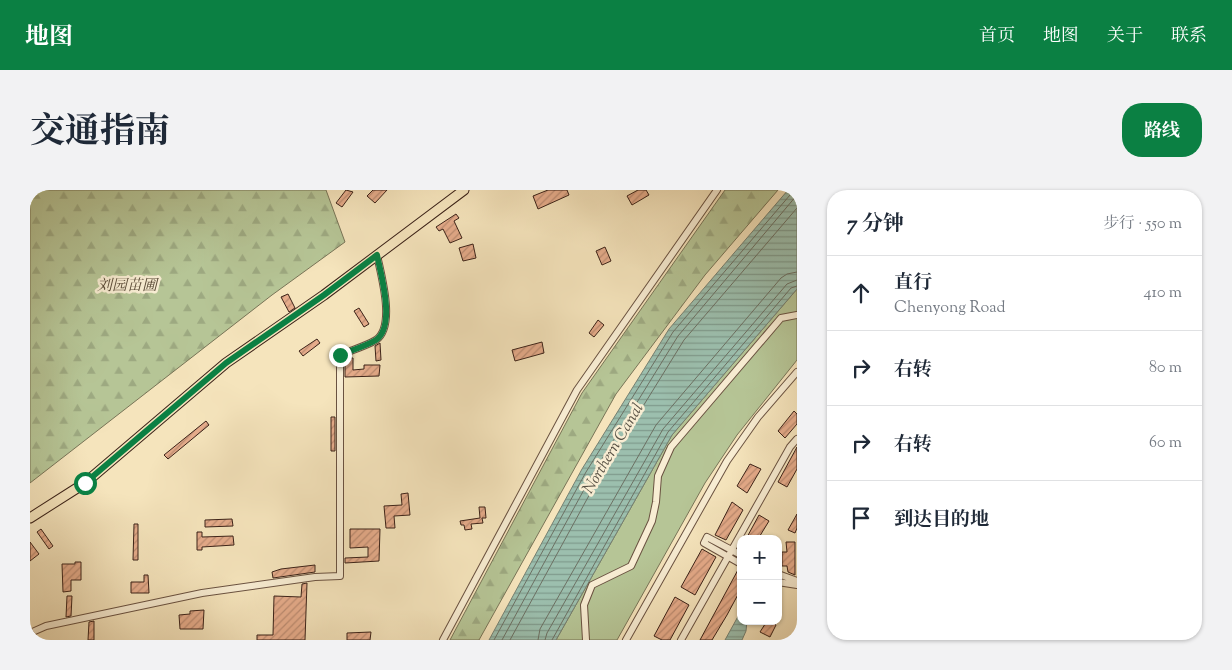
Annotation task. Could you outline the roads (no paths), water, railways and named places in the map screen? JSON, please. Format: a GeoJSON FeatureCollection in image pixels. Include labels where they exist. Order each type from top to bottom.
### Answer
{"type":"FeatureCollection","features":[{"type":"Feature","properties":{"kind":"main road"},"geometry":{"type":"LineString","coordinates":[[30,518],[85,483],[226,363],[324,295],[464,190]]}},
{"type":"Feature","properties":{"kind":"street"},"geometry":{"type":"LineString","coordinates":[[443,640],[577,390],[717,190]]}},
{"type":"Feature","properties":{"kind":"street"},"geometry":{"type":"LineString","coordinates":[[30,633],[46,626],[202,594],[315,577],[340,576],[340,355],[376,339],[385,330],[386,297],[377,255]]}},
{"type":"Feature","properties":{"kind":"street"},"geometry":{"type":"LineString","coordinates":[[586,640],[584,605],[592,585],[631,566],[652,521],[658,476],[671,447],[781,318],[797,315]]}},
{"type":"Feature","properties":{"kind":"street"},"geometry":{"type":"LineString","coordinates":[[626,640],[727,461],[758,417],[797,372]]}},
{"type":"Feature","properties":{"kind":"street"},"geometry":{"type":"LineString","coordinates":[[681,640],[797,439]]}},
{"type":"Feature","properties":{"kind":"street"},"geometry":{"type":"LineString","coordinates":[[737,553],[707,538],[704,543],[737,562]]}},
{"type":"Feature","properties":{"kind":"street"},"geometry":{"type":"LineString","coordinates":[[782,575],[797,581]]}},
{"type":"Feature","properties":{"kind":"street"},"geometry":{"type":"LineString","coordinates":[[782,583],[797,585]]}},
{"type":"Feature","properties":{"kind":"water","name":"Northern Canal"},"geometry":{"type":"Polygon","coordinates":[[[788,190],[797,190],[797,289],[672,435],[556,640],[489,640],[582,469],[669,329],[788,190]]]}},
{"type":"Feature","properties":{"kind":"water"},"geometry":{"type":"Polygon","coordinates":[[[737,618],[737,625],[747,625],[742,640],[725,640],[737,618]]]}},
{"type":"Feature","properties":{"kind":"park label","name":"刘园苗圃"},"geometry":{"type":"Point","coordinates":[127,286]}}]}
